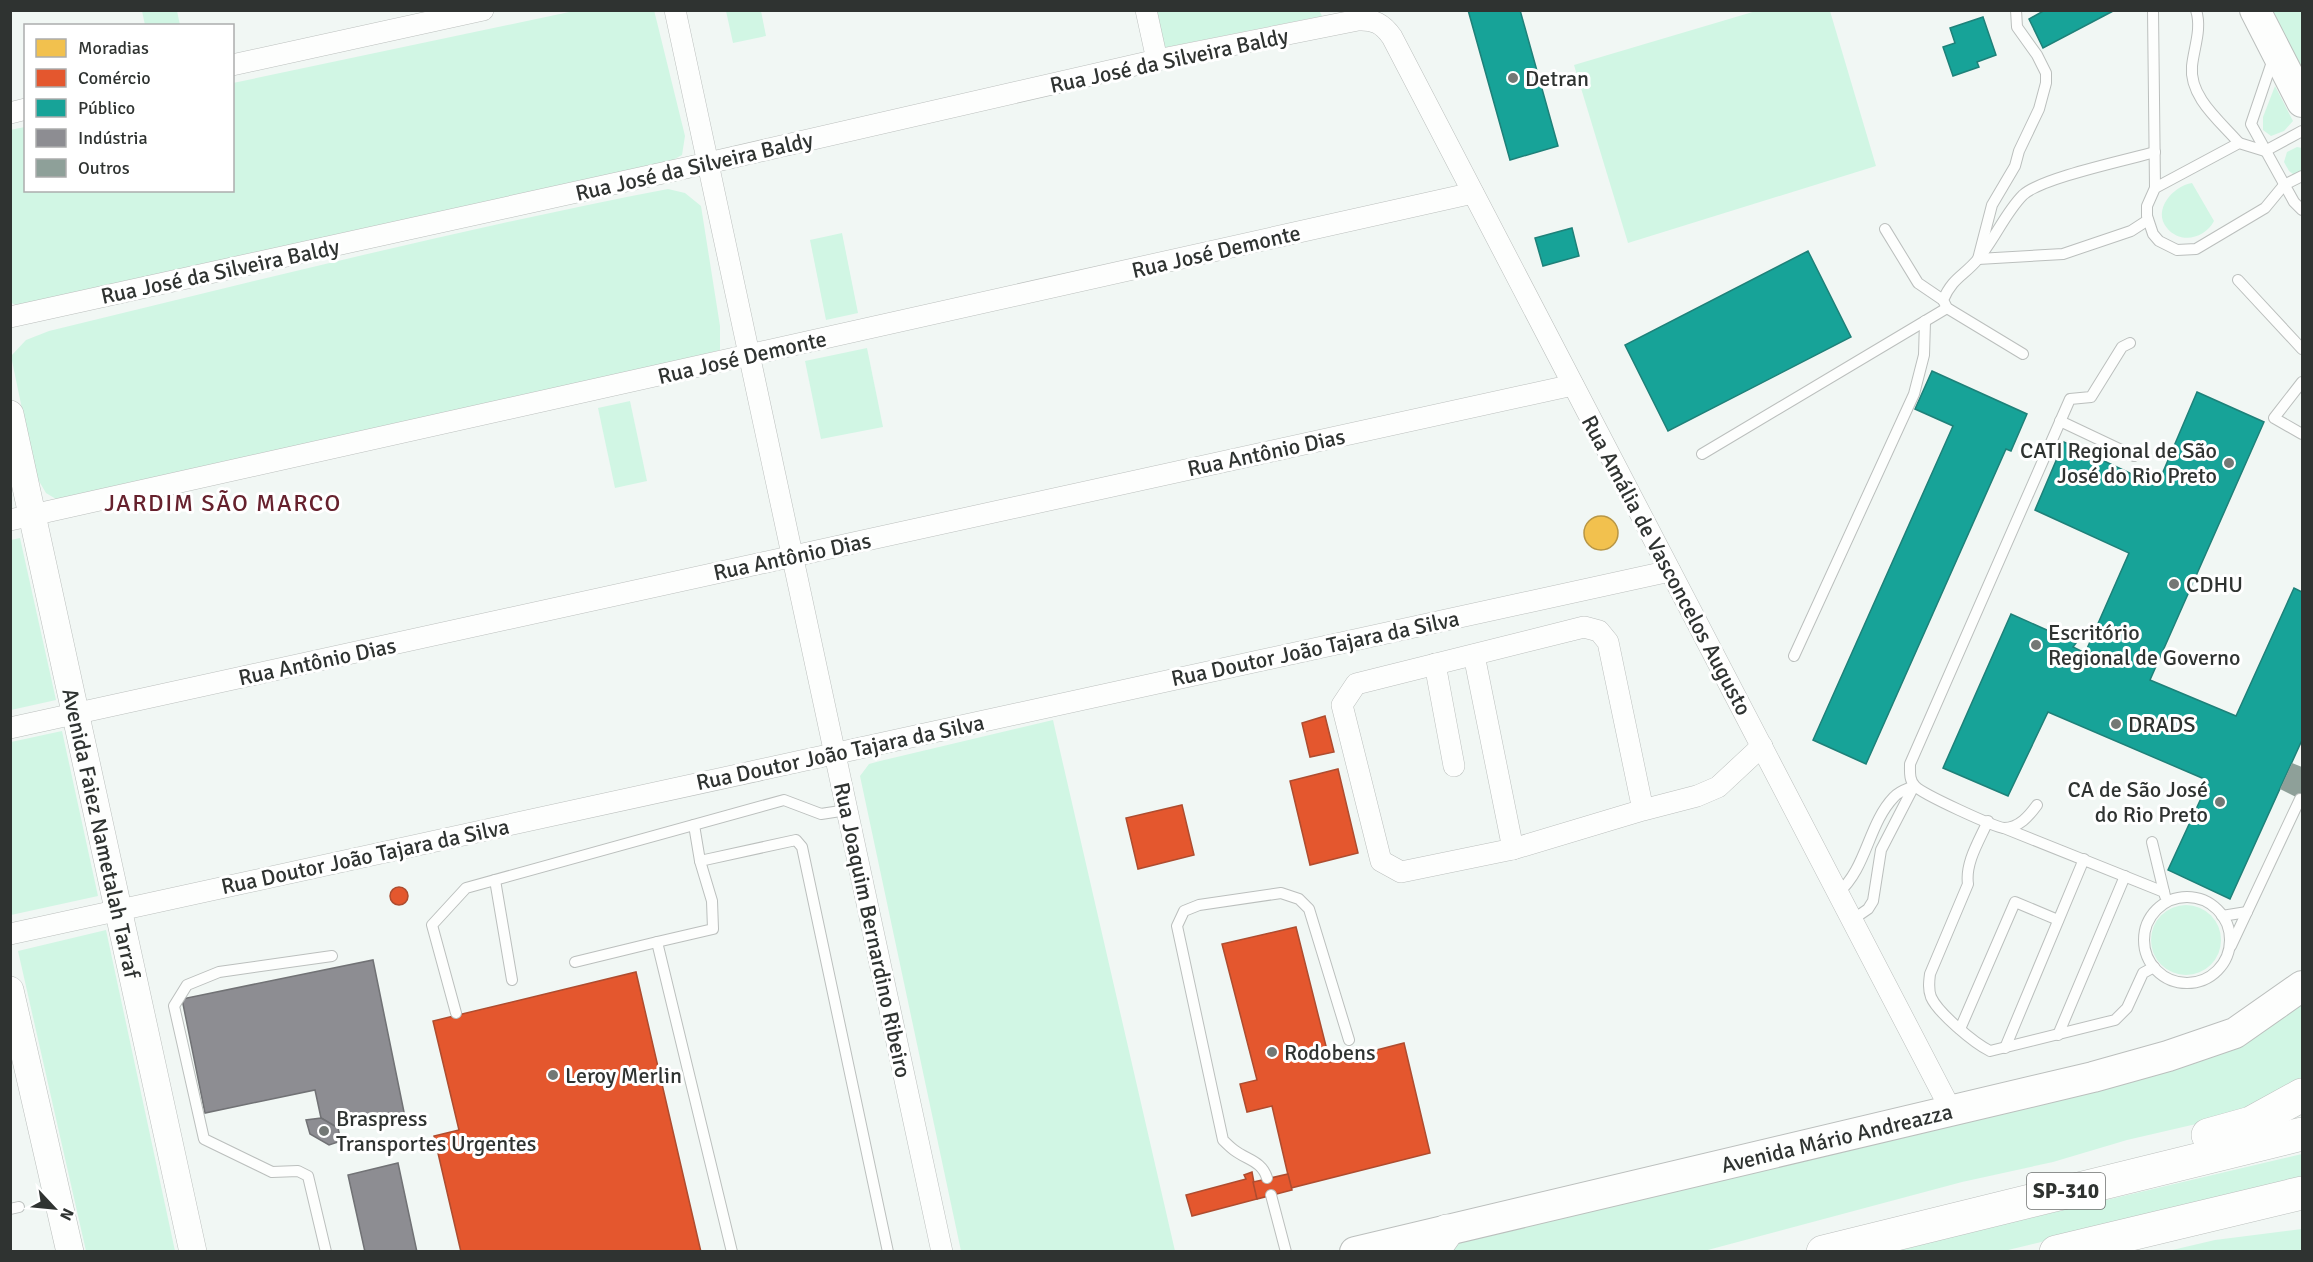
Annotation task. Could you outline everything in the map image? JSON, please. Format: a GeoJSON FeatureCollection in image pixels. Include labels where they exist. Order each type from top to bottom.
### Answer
{"type":"FeatureCollection","features":[{"type":"Feature","properties":{"kind":"highway"},"geometry":{"type":"LineString","coordinates":[[2175,1165],[2197,1138],[2250,1123],[2302,1095]]}},
{"type":"Feature","properties":{"kind":"highway","name":"SP-310"},"geometry":{"type":"LineString","coordinates":[[1823,1251],[2302,1134]]}},
{"type":"Feature","properties":{"kind":"highway","name":"SP-310"},"geometry":{"type":"LineString","coordinates":[[2056,1251],[2302,1193]]}},
{"type":"Feature","properties":{"kind":"highway"},"geometry":{"type":"LineString","coordinates":[[2232,1210],[2282,1218],[2302,1216]]}},
{"type":"Feature","properties":{"kind":"main road"},"geometry":{"type":"LineString","coordinates":[[2255,10],[2302,102]]}},
{"type":"Feature","properties":{"kind":"main road","name":"Avenida Mário Andreazza"},"geometry":{"type":"LineString","coordinates":[[1355,1251],[1440,1241],[1951,1110],[2093,1077],[2168,1056],[2235,1033],[2302,986]]}},
{"type":"Feature","properties":{"kind":"street"},"geometry":{"type":"LineString","coordinates":[[234,65],[483,10]]}},
{"type":"Feature","properties":{"kind":"street","name":"Rua Joaquim Bernardino Ribeiro"},"geometry":{"type":"LineString","coordinates":[[675,10],[942,1251]]}},
{"type":"Feature","properties":{"kind":"street"},"geometry":{"type":"LineString","coordinates":[[1146,10],[1156,60]]}},
{"type":"Feature","properties":{"kind":"street","name":"Rua José da Silveira Baldy"},"geometry":{"type":"LineString","coordinates":[[10,317],[708,163],[1156,60],[1358,20],[1368,19],[1378,23]]}},
{"type":"Feature","properties":{"kind":"street","name":"Rua Amália de Vasconcelos Augusto"},"geometry":{"type":"LineString","coordinates":[[1378,23],[1392,38],[1951,1110]]}},
{"type":"Feature","properties":{"kind":"street","name":"Rua José Demonte"},"geometry":{"type":"LineString","coordinates":[[22,518],[1473,193]]}},
{"type":"Feature","properties":{"kind":"street","name":"Rua Antônio Dias"},"geometry":{"type":"LineString","coordinates":[[10,728],[1573,385]]}},
{"type":"Feature","properties":{"kind":"street","name":"Avenida Faiez Nametalah Tarraf"},"geometry":{"type":"LineString","coordinates":[[10,414],[22,518],[76,714],[193,1251]]}},
{"type":"Feature","properties":{"kind":"street","name":"Rua Doutor João Tajara da Silva"},"geometry":{"type":"LineString","coordinates":[[10,934],[1670,571]]}},
{"type":"Feature","properties":{"kind":"street"},"geometry":{"type":"LineString","coordinates":[[1643,810],[1608,642],[1599,631],[1584,627],[1356,684],[1342,705],[1381,861],[1401,872],[1513,849],[1697,796],[1718,787],[1762,746]]}},
{"type":"Feature","properties":{"kind":"street"},"geometry":{"type":"LineString","coordinates":[[1474,655],[1513,849]]}},
{"type":"Feature","properties":{"kind":"street"},"geometry":{"type":"LineString","coordinates":[[1435,664],[1454,766]]}},
{"type":"Feature","properties":{"kind":"street"},"geometry":{"type":"LineString","coordinates":[[10,990],[70,1251]]}},
{"type":"Feature","properties":{"kind":"lane"},"geometry":{"type":"LineString","coordinates":[[1978,259],[1992,205],[2015,166],[2019,151],[2039,109],[2046,83],[2046,73],[2037,55],[2018,27],[2016,10]]}},
{"type":"Feature","properties":{"kind":"lane"},"geometry":{"type":"LineString","coordinates":[[2153,10],[2155,188],[2147,206],[2148,220],[2153,234],[2168,247],[2177,250],[2196,249],[2265,208],[2284,185],[2302,176]]}},
{"type":"Feature","properties":{"kind":"lane"},"geometry":{"type":"LineString","coordinates":[[2196,10],[2198,17],[2196,50],[2192,67],[2196,94],[2239,143],[2265,151],[2302,131]]}},
{"type":"Feature","properties":{"kind":"lane"},"geometry":{"type":"LineString","coordinates":[[2276,50],[2251,124],[2294,202],[2302,210]]}},
{"type":"Feature","properties":{"kind":"lane"},"geometry":{"type":"LineString","coordinates":[[2155,188],[2239,143]]}},
{"type":"Feature","properties":{"kind":"lane"},"geometry":{"type":"LineString","coordinates":[[1702,454],[1925,321],[1945,304],[1950,285],[1978,259],[2008,213],[2025,193],[2050,181],[2155,152]]}},
{"type":"Feature","properties":{"kind":"lane"},"geometry":{"type":"LineString","coordinates":[[1978,259],[2063,254],[2131,231],[2148,220]]}},
{"type":"Feature","properties":{"kind":"lane"},"geometry":{"type":"LineString","coordinates":[[1885,229],[1918,283],[1945,304],[2023,354]]}},
{"type":"Feature","properties":{"kind":"lane"},"geometry":{"type":"LineString","coordinates":[[2238,280],[2302,350]]}},
{"type":"Feature","properties":{"kind":"lane"},"geometry":{"type":"LineString","coordinates":[[1794,656],[1914,394],[1924,355],[1925,321]]}},
{"type":"Feature","properties":{"kind":"lane"},"geometry":{"type":"LineString","coordinates":[[2130,343],[2122,347],[2091,397],[2070,399],[1917,746],[1910,764],[1909,776],[1914,786],[1944,804],[2085,859],[2125,876],[2165,897],[2189,897],[2211,904],[2222,916],[2229,932],[2230,944],[2227,955]]}},
{"type":"Feature","properties":{"kind":"lane"},"geometry":{"type":"LineString","coordinates":[[2302,382],[2274,418],[2302,434]]}},
{"type":"Feature","properties":{"kind":"lane"},"geometry":{"type":"LineString","coordinates":[[2060,421],[2134,456]]}},
{"type":"Feature","properties":{"kind":"lane"},"geometry":{"type":"LineString","coordinates":[[1838,893],[1855,875],[1881,816],[1893,797],[1902,790],[1914,786]]}},
{"type":"Feature","properties":{"kind":"lane"},"geometry":{"type":"LineString","coordinates":[[1852,920],[1868,909],[1873,901],[1881,850],[1914,786]]}},
{"type":"Feature","properties":{"kind":"lane"},"geometry":{"type":"LineString","coordinates":[[2152,842],[2165,897],[2151,918],[2144,938],[2148,958],[2154,967],[2172,980],[2194,982],[2214,974],[2227,955],[2300,799]]}},
{"type":"Feature","properties":{"kind":"lane"},"geometry":{"type":"LineString","coordinates":[[456,1013],[432,925],[466,888],[784,800],[821,814],[847,810]]}},
{"type":"Feature","properties":{"kind":"lane"},"geometry":{"type":"LineString","coordinates":[[2004,828],[2024,822],[2037,805]]}},
{"type":"Feature","properties":{"kind":"lane"},"geometry":{"type":"LineString","coordinates":[[1988,821],[1966,873],[1968,884],[1930,974],[1928,984],[1932,998],[1975,1044],[1990,1051],[2115,1020],[2127,1008],[2143,973],[2154,967]]}},
{"type":"Feature","properties":{"kind":"lane"},"geometry":{"type":"LineString","coordinates":[[575,962],[713,929],[712,901],[700,861],[694,825]]}},
{"type":"Feature","properties":{"kind":"lane"},"geometry":{"type":"LineString","coordinates":[[700,861],[790,840],[796,840],[802,847],[888,1251]]}},
{"type":"Feature","properties":{"kind":"lane"},"geometry":{"type":"LineString","coordinates":[[2005,1048],[2085,859]]}},
{"type":"Feature","properties":{"kind":"lane"},"geometry":{"type":"LineString","coordinates":[[2058,1035],[2125,876]]}},
{"type":"Feature","properties":{"kind":"lane"},"geometry":{"type":"LineString","coordinates":[[495,880],[512,980]]}},
{"type":"Feature","properties":{"kind":"lane"},"geometry":{"type":"LineString","coordinates":[[1268,1178],[1265,1170],[1256,1162],[1235,1151],[1223,1140],[1178,926],[1184,911],[1199,905],[1281,893],[1299,898],[1309,909],[1349,1040]]}},
{"type":"Feature","properties":{"kind":"lane"},"geometry":{"type":"LineString","coordinates":[[1960,1029],[2015,902],[2058,920]]}},
{"type":"Feature","properties":{"kind":"lane"},"geometry":{"type":"LineString","coordinates":[[2222,916],[2247,912]]}},
{"type":"Feature","properties":{"kind":"lane"},"geometry":{"type":"LineString","coordinates":[[657,942],[732,1251]]}},
{"type":"Feature","properties":{"kind":"lane"},"geometry":{"type":"LineString","coordinates":[[326,1251],[308,1176],[298,1171],[272,1172],[204,1138],[174,1006],[186,985],[219,972],[332,956]]}},
{"type":"Feature","properties":{"kind":"lane"},"geometry":{"type":"LineString","coordinates":[[1271,1195],[1286,1251]]}},
{"type":"Feature","properties":{"kind":"green space"},"geometry":{"type":"Polygon","coordinates":[[[654,10],[685,136],[682,155],[662,166],[23,307],[11,303],[10,130],[24,127],[24,192],[234,192],[234,83],[574,11],[654,10]]]}},
{"type":"Feature","properties":{"kind":"green space"},"geometry":{"type":"Polygon","coordinates":[[[1319,10],[1322,16],[1163,48],[1154,11],[1319,10]]]}},
{"type":"Feature","properties":{"kind":"green space"},"geometry":{"type":"Polygon","coordinates":[[[142,11],[177,11],[180,24],[145,24],[142,11]]]}},
{"type":"Feature","properties":{"kind":"green space"},"geometry":{"type":"Polygon","coordinates":[[[726,11],[761,11],[766,36],[733,43],[726,11]]]}},
{"type":"Feature","properties":{"kind":"green space"},"geometry":{"type":"Polygon","coordinates":[[[1756,11],[1830,11],[1876,166],[1628,243],[1574,65],[1756,11]]]}},
{"type":"Feature","properties":{"kind":"green space"},"geometry":{"type":"Polygon","coordinates":[[[2265,11],[2302,11],[2302,83],[2265,11]]]}},
{"type":"Feature","properties":{"kind":"green space"},"geometry":{"type":"Polygon","coordinates":[[[2275,86],[2293,121],[2284,131],[2271,136],[2263,130],[2263,117],[2275,86]]]}},
{"type":"Feature","properties":{"kind":"green space"},"geometry":{"type":"Polygon","coordinates":[[[2297,147],[2302,148],[2302,174],[2293,174],[2284,162],[2287,152],[2297,147]]]}},
{"type":"Feature","properties":{"kind":"green space"},"geometry":{"type":"Polygon","coordinates":[[[2192,183],[2214,221],[2205,232],[2186,238],[2167,228],[2162,214],[2163,207],[2172,194],[2192,183]]]}},
{"type":"Feature","properties":{"kind":"green space"},"geometry":{"type":"Polygon","coordinates":[[[668,189],[685,193],[701,206],[720,326],[720,350],[576,388],[61,502],[46,493],[36,476],[11,356],[26,340],[49,331],[358,256],[668,189]]]}},
{"type":"Feature","properties":{"kind":"green space"},"geometry":{"type":"Polygon","coordinates":[[[842,233],[858,313],[826,320],[810,240],[842,233]]]}},
{"type":"Feature","properties":{"kind":"green space"},"geometry":{"type":"Polygon","coordinates":[[[867,348],[883,427],[821,439],[805,361],[867,348]]]}},
{"type":"Feature","properties":{"kind":"green space"},"geometry":{"type":"Polygon","coordinates":[[[630,401],[647,481],[615,488],[598,408],[630,401]]]}},
{"type":"Feature","properties":{"kind":"green space"},"geometry":{"type":"Polygon","coordinates":[[[20,538],[56,700],[11,710],[11,540],[20,538]]]}},
{"type":"Feature","properties":{"kind":"green space"},"geometry":{"type":"Polygon","coordinates":[[[1053,720],[1175,1251],[961,1251],[860,776],[869,764],[1053,720]]]}},
{"type":"Feature","properties":{"kind":"green space"},"geometry":{"type":"Polygon","coordinates":[[[62,731],[98,896],[11,915],[11,742],[62,731]]]}},
{"type":"Feature","properties":{"kind":"green space"},"geometry":{"type":"Polygon","coordinates":[[[2193,905],[2206,911],[2215,920],[2219,926],[2221,940],[2219,954],[2211,965],[2200,973],[2179,975],[2161,965],[2153,954],[2151,933],[2161,915],[2172,907],[2193,905]]]}},
{"type":"Feature","properties":{"kind":"green space"},"geometry":{"type":"Polygon","coordinates":[[[106,930],[175,1251],[86,1251],[18,951],[106,930]]]}},
{"type":"Feature","properties":{"kind":"green space"},"geometry":{"type":"Polygon","coordinates":[[[2302,999],[2302,1078],[2260,1103],[2222,1118],[2127,1140],[2053,1162],[1962,1182],[1704,1251],[1446,1252],[1459,1241],[1874,1140],[2302,999]]]}},
{"type":"Feature","properties":{"kind":"green space"},"geometry":{"type":"Polygon","coordinates":[[[2302,1154],[2302,1178],[2004,1251],[1886,1252],[2302,1154]]]}},
{"type":"Feature","properties":{"kind":"green space"},"geometry":{"type":"Polygon","coordinates":[[[2302,1229],[2302,1251],[2168,1251],[2215,1240],[2302,1229]]]}},
{"type":"Feature","properties":{"kind":"building: Moradias"},"geometry":{"type":"Polygon","coordinates":[[[1601,516],[1613,521],[1618,533],[1613,545],[1601,550],[1589,545],[1584,533],[1589,521],[1601,516]]]}},
{"type":"Feature","properties":{"kind":"building: Comércio"},"geometry":{"type":"Polygon","coordinates":[[[1325,716],[1334,752],[1310,757],[1302,723],[1325,716]]]}},
{"type":"Feature","properties":{"kind":"building: Comércio"},"geometry":{"type":"Polygon","coordinates":[[[1338,769],[1358,853],[1310,865],[1290,781],[1338,769]]]}},
{"type":"Feature","properties":{"kind":"building: Comércio"},"geometry":{"type":"Polygon","coordinates":[[[1182,805],[1194,855],[1138,869],[1126,818],[1182,805]]]}},
{"type":"Feature","properties":{"kind":"building: Comércio"},"geometry":{"type":"Polygon","coordinates":[[[395,887],[403,887],[408,892],[406,903],[395,905],[390,900],[390,892],[395,887]]]}},
{"type":"Feature","properties":{"kind":"building: Comércio"},"geometry":{"type":"Polygon","coordinates":[[[1296,927],[1330,1062],[1404,1043],[1430,1153],[1291,1188],[1272,1106],[1247,1112],[1240,1084],[1257,1080],[1222,944],[1296,927]]]}},
{"type":"Feature","properties":{"kind":"building: Comércio","name":"Leroy Merlin"},"geometry":{"type":"Polygon","coordinates":[[[636,972],[701,1252],[461,1252],[434,1136],[459,1130],[433,1021],[636,972]]]}},
{"type":"Feature","properties":{"kind":"building: Comércio"},"geometry":{"type":"Polygon","coordinates":[[[1252,1172],[1257,1199],[1192,1216],[1186,1195],[1246,1179],[1244,1175],[1252,1172]]]}},
{"type":"Feature","properties":{"kind":"building: Comércio"},"geometry":{"type":"Polygon","coordinates":[[[1288,1174],[1292,1190],[1257,1199],[1253,1182],[1288,1174]]]}},
{"type":"Feature","properties":{"kind":"building: Público","name":"Detran"},"geometry":{"type":"Polygon","coordinates":[[[1468,10],[1520,10],[1558,146],[1510,160],[1468,10]]]}},
{"type":"Feature","properties":{"kind":"building: Público"},"geometry":{"type":"Polygon","coordinates":[[[2045,10],[2115,10],[2043,48],[2029,19],[2045,10]]]}},
{"type":"Feature","properties":{"kind":"building: Público"},"geometry":{"type":"Polygon","coordinates":[[[1983,17],[1996,55],[1977,62],[1979,67],[1953,76],[1943,47],[1955,43],[1950,28],[1983,17]]]}},
{"type":"Feature","properties":{"kind":"building: Público"},"geometry":{"type":"Polygon","coordinates":[[[1572,228],[1579,256],[1543,266],[1535,238],[1572,228]]]}},
{"type":"Feature","properties":{"kind":"building: Público"},"geometry":{"type":"Polygon","coordinates":[[[1808,251],[1851,337],[1668,431],[1625,345],[1808,251]]]}},
{"type":"Feature","properties":{"kind":"building: Público"},"geometry":{"type":"Polygon","coordinates":[[[1932,371],[2027,414],[2011,451],[2006,449],[1866,764],[1813,740],[1953,426],[1915,409],[1932,371]]]}},
{"type":"Feature","properties":{"kind":"building: Público","name":"Escritório Regional de Governo"},"geometry":{"type":"Polygon","coordinates":[[[2197,392],[2264,422],[2150,680],[2236,716],[2294,588],[2302,592],[2302,740],[2230,899],[2168,870],[2209,781],[2048,712],[2008,796],[1943,768],[2011,614],[2076,643],[2073,647],[2085,653],[2129,553],[2035,510],[2064,442],[2157,486],[2197,392]]]}},
{"type":"Feature","properties":{"kind":"building: Indústria"},"geometry":{"type":"Polygon","coordinates":[[[373,960],[405,1117],[338,1128],[321,1118],[315,1090],[205,1113],[182,999],[373,960]]]}},
{"type":"Feature","properties":{"kind":"building: Indústria","name":"Braspress Transportes Urgentes"},"geometry":{"type":"Polygon","coordinates":[[[321,1118],[338,1128],[341,1141],[329,1145],[310,1134],[306,1120],[321,1118]]]}},
{"type":"Feature","properties":{"kind":"building: Indústria"},"geometry":{"type":"Polygon","coordinates":[[[398,1163],[417,1252],[365,1252],[348,1175],[398,1163]]]}},
{"type":"Feature","properties":{"kind":"building: Outros"},"geometry":{"type":"Polygon","coordinates":[[[2292,763],[2302,767],[2302,800],[2280,789],[2292,763]]]}},
{"type":"Feature","properties":{"kind":"place","name":"Detran"},"geometry":{"type":"Point","coordinates":[1513,78]}},
{"type":"Feature","properties":{"kind":"place","name":"CATI Regional de São José do Rio Preto"},"geometry":{"type":"Point","coordinates":[2229,463]}},
{"type":"Feature","properties":{"kind":"place","name":"CDHU"},"geometry":{"type":"Point","coordinates":[2174,584]}},
{"type":"Feature","properties":{"kind":"place","name":"Escritório Regional de Governo"},"geometry":{"type":"Point","coordinates":[2036,645]}},
{"type":"Feature","properties":{"kind":"place","name":"DRADS"},"geometry":{"type":"Point","coordinates":[2116,724]}},
{"type":"Feature","properties":{"kind":"place","name":"CA de São José do Rio Preto"},"geometry":{"type":"Point","coordinates":[2220,802]}},
{"type":"Feature","properties":{"kind":"place","name":"Rodobens"},"geometry":{"type":"Point","coordinates":[1272,1052]}},
{"type":"Feature","properties":{"kind":"place","name":"Leroy Merlin"},"geometry":{"type":"Point","coordinates":[553,1075]}},
{"type":"Feature","properties":{"kind":"place","name":"Braspress Transportes Urgentes"},"geometry":{"type":"Point","coordinates":[324,1131]}},
{"type":"Feature","properties":{"kind":"district","name":"JARDIM SÃO MARCO"},"geometry":{"type":"Point","coordinates":[223,503]}}]}
